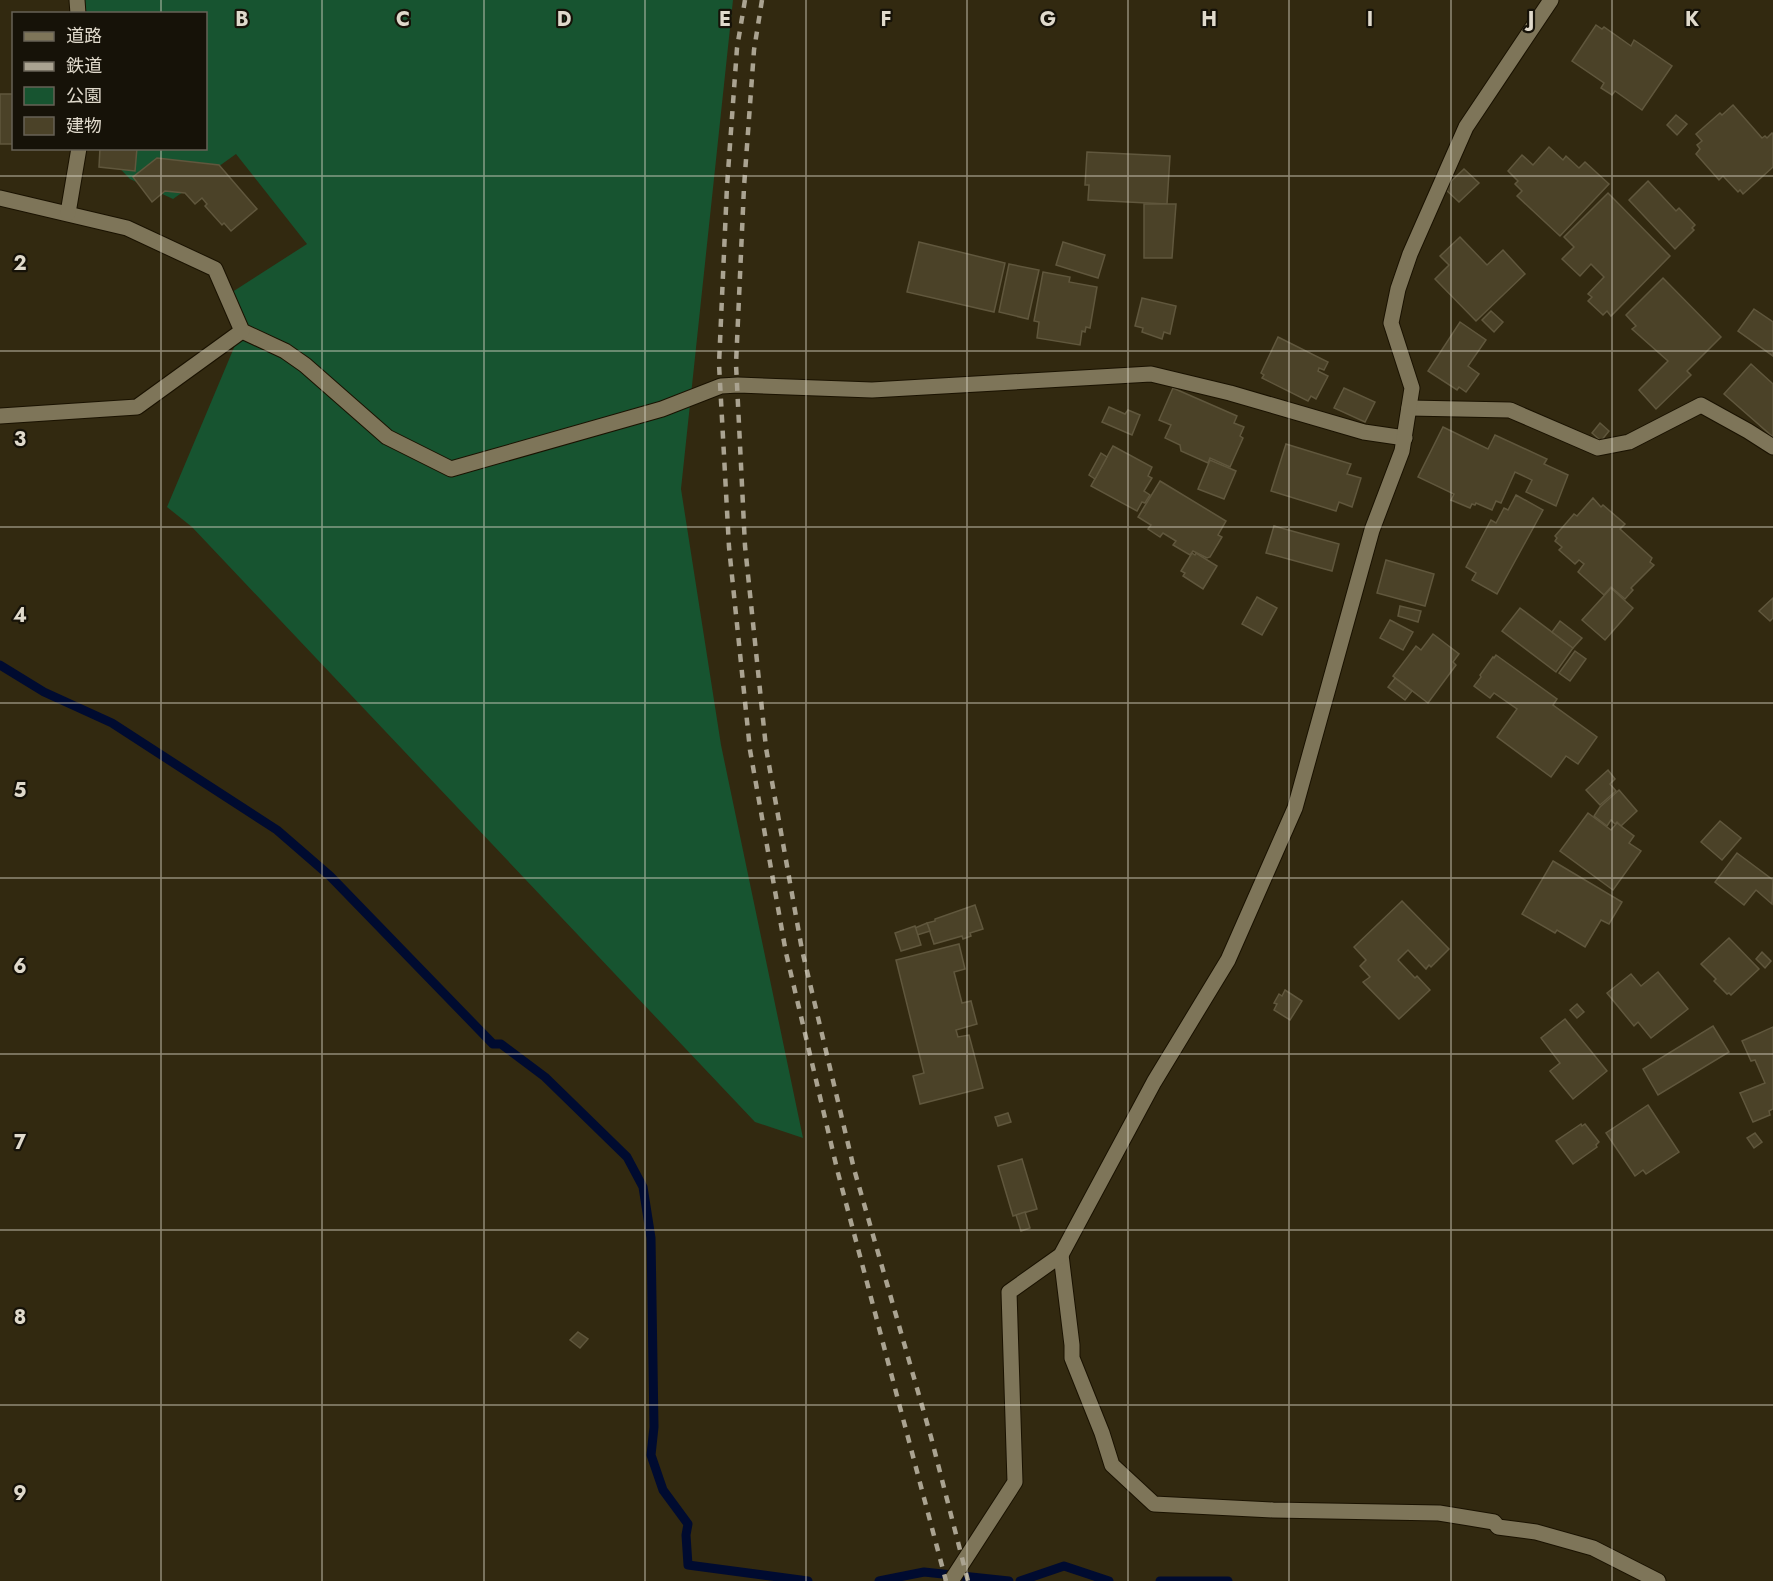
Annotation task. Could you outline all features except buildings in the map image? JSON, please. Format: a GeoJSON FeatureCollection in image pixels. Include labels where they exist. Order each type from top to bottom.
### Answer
{"type":"FeatureCollection","features":[{"type":"Feature","properties":{"kind":"street"},"geometry":{"type":"LineString","coordinates":[[951,1581],[1014,1482],[1009,1293],[1061,1255],[1154,1082],[1228,960],[1295,808],[1372,530],[1405,438],[1412,388],[1391,323],[1398,289],[1410,254],[1466,128],[1551,0]]}},
{"type":"Feature","properties":{"kind":"street"},"geometry":{"type":"LineString","coordinates":[[68,213],[79,150]]}},
{"type":"Feature","properties":{"kind":"street"},"geometry":{"type":"LineString","coordinates":[[0,198],[127,228],[215,269],[242,331],[285,351],[305,365],[387,437],[451,469],[662,409],[721,386],[738,385],[872,390],[1151,374],[1230,393],[1364,432],[1405,438]]}},
{"type":"Feature","properties":{"kind":"street"},"geometry":{"type":"LineString","coordinates":[[0,416],[137,407],[242,331]]}},
{"type":"Feature","properties":{"kind":"street"},"geometry":{"type":"LineString","coordinates":[[1409,408],[1510,410],[1598,448],[1629,442],[1701,405],[1773,447]]}},
{"type":"Feature","properties":{"kind":"street"},"geometry":{"type":"LineString","coordinates":[[1061,1255],[1072,1358],[1102,1433],[1112,1465],[1154,1504],[1273,1510],[1439,1513],[1494,1522],[1498,1527],[1536,1532],[1593,1548],[1658,1581]]}},
{"type":"Feature","properties":{"kind":"green space"},"geometry":{"type":"Polygon","coordinates":[[[72,0],[733,0],[681,489],[721,745],[803,1138],[755,1122],[192,527],[167,507],[241,331],[226,296],[307,244],[236,154],[173,199],[130,179],[102,150],[207,150],[207,12],[74,12],[72,0]]]}},
{"type":"Feature","properties":{"kind":"waterway"},"geometry":{"type":"LineString","coordinates":[[0,665],[44,692],[112,723],[277,830],[330,876],[493,1044],[501,1044],[545,1077],[627,1157],[643,1187],[651,1238],[654,1427],[651,1455],[663,1490],[688,1524],[686,1535],[688,1565],[808,1581]]}},
{"type":"Feature","properties":{"kind":"waterway"},"geometry":{"type":"LineString","coordinates":[[1020,1581],[1064,1566],[1109,1581]]}},
{"type":"Feature","properties":{"kind":"waterway"},"geometry":{"type":"LineString","coordinates":[[879,1581],[924,1572],[1009,1581]]}},
{"type":"Feature","properties":{"kind":"waterway"},"geometry":{"type":"LineString","coordinates":[[1160,1581],[1228,1581]]}},
{"type":"Feature","properties":{"kind":"railway"},"geometry":{"type":"LineString","coordinates":[[745,0],[737,48],[727,186],[719,364],[729,547],[750,750],[786,953],[838,1173],[946,1581]]}},
{"type":"Feature","properties":{"kind":"railway"},"geometry":{"type":"LineString","coordinates":[[762,0],[754,50],[744,187],[736,364],[745,546],[766,748],[802,950],[854,1169],[931,1437],[968,1581]]}}]}
